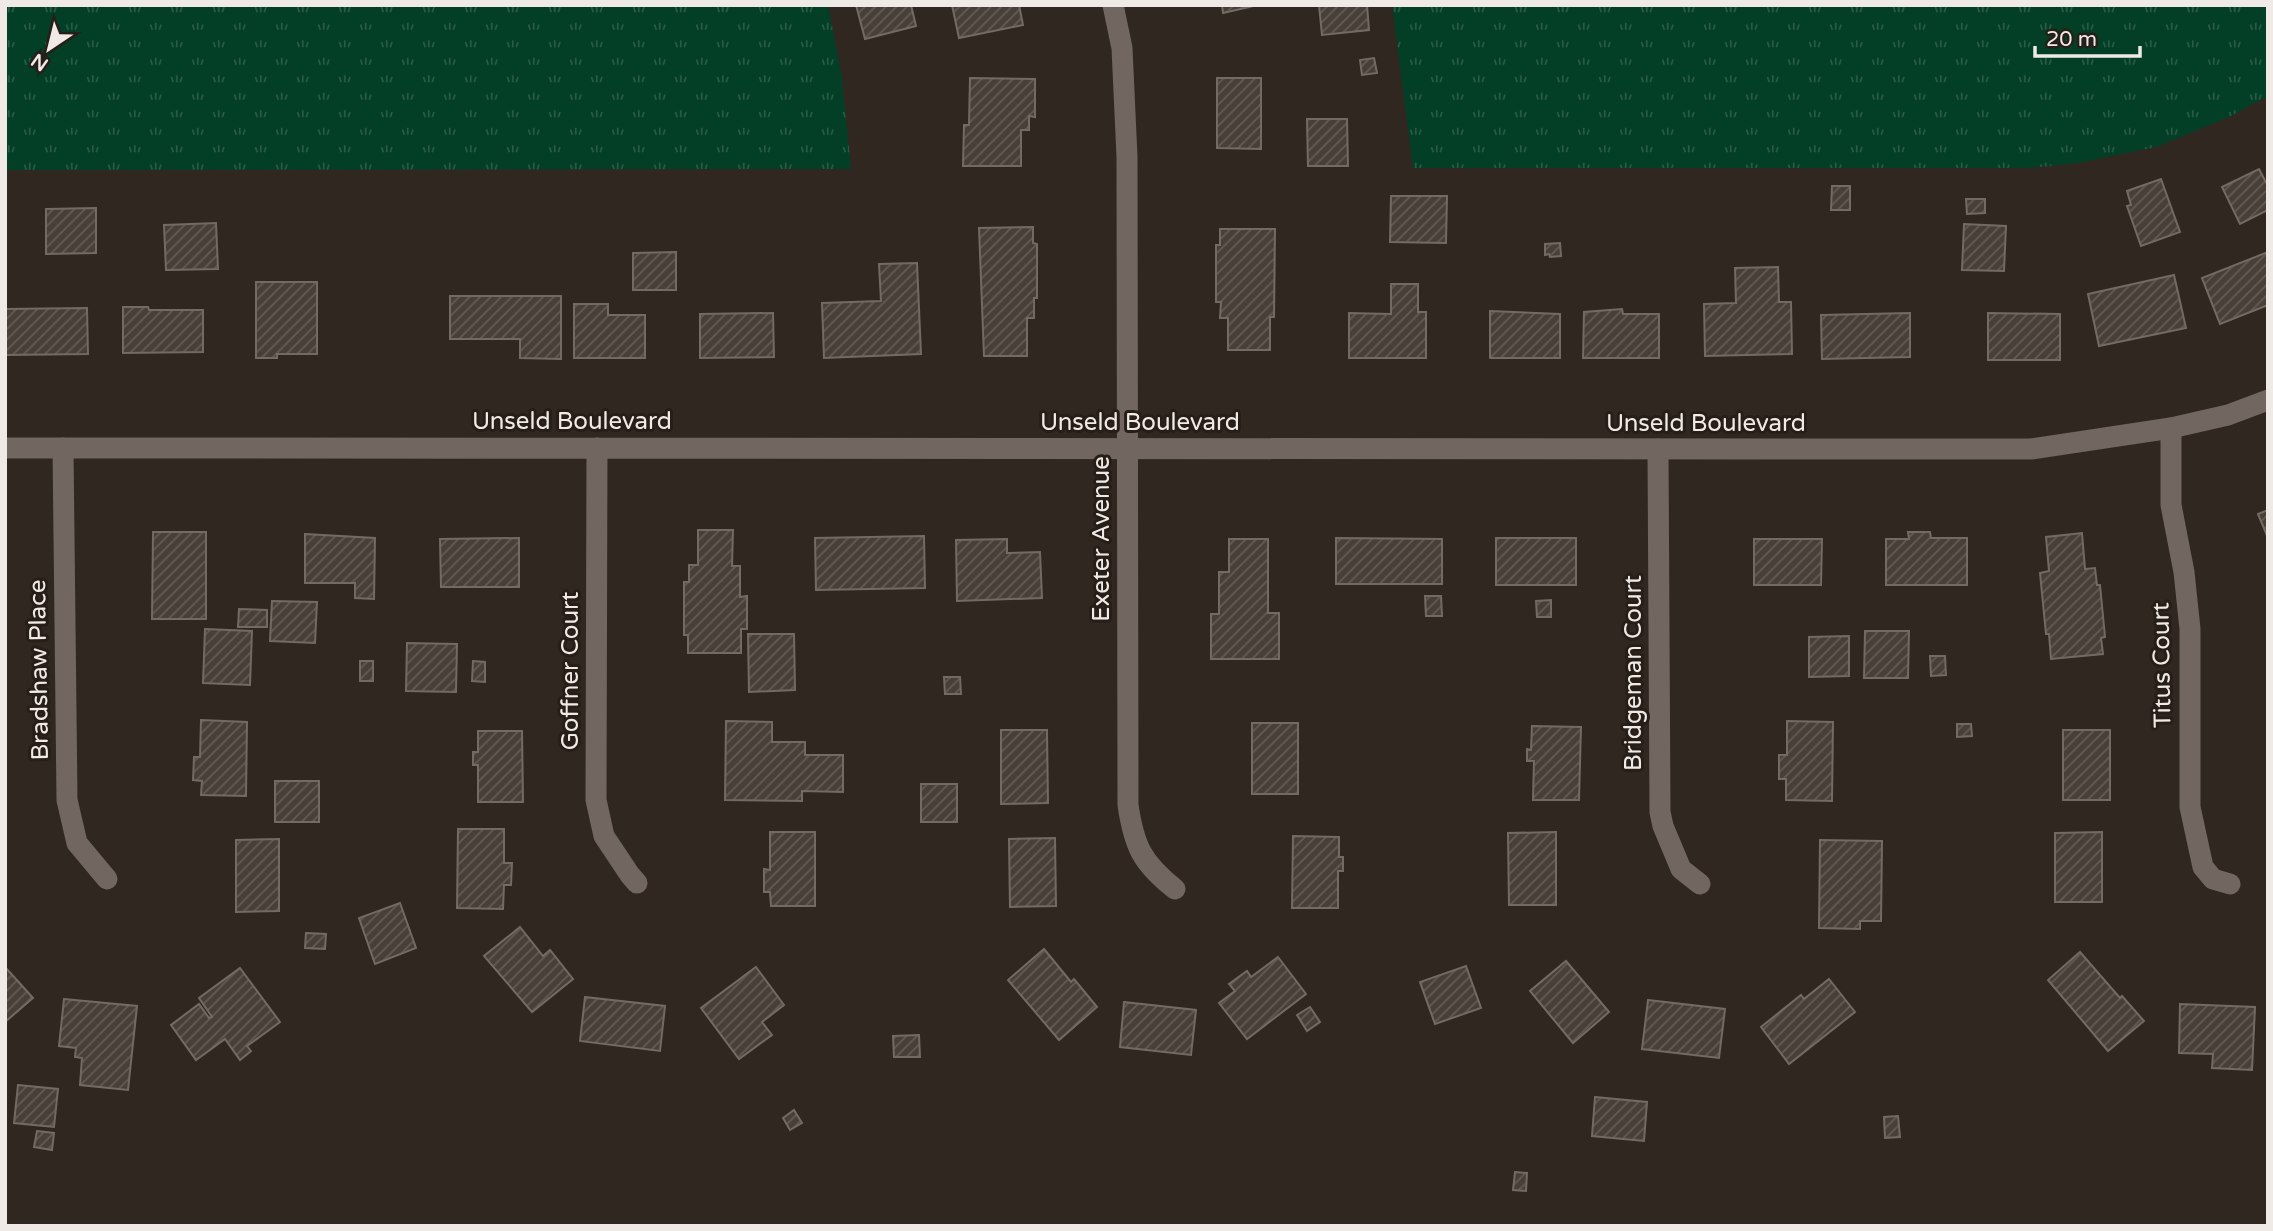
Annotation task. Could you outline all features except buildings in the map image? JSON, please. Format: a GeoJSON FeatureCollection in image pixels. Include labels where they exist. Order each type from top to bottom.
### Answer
{"type":"FeatureCollection","features":[{"type":"Feature","properties":{"kind":"street","name":"Exeter Avenue"},"geometry":{"type":"LineString","coordinates":[[1113,5],[1122,48],[1127,157],[1128,805],[1132,834],[1144,858],[1154,873],[1175,889]]}},
{"type":"Feature","properties":{"kind":"street","name":"Unseld Boulevard"},"geometry":{"type":"LineString","coordinates":[[5,448],[2031,449],[2171,428],[2228,415],[2268,400]]}},
{"type":"Feature","properties":{"kind":"street","name":"Titus Court"},"geometry":{"type":"LineString","coordinates":[[2171,428],[2171,505],[2184,572],[2190,629],[2190,807],[2203,867],[2213,879],[2230,884]]}},
{"type":"Feature","properties":{"kind":"street","name":"Bradshaw Place"},"geometry":{"type":"LineString","coordinates":[[64,448],[67,800],[77,843],[107,879]]}},
{"type":"Feature","properties":{"kind":"street","name":"Goffner Court"},"geometry":{"type":"LineString","coordinates":[[597,448],[596,800],[604,836],[638,883]]}},
{"type":"Feature","properties":{"kind":"street","name":"Bridgeman Court"},"geometry":{"type":"LineString","coordinates":[[1658,449],[1660,812],[1681,869],[1700,884]]}},
{"type":"Feature","properties":{"kind":"green space"},"geometry":{"type":"Polygon","coordinates":[[[5,5],[828,5],[842,78],[851,169],[5,170],[5,5]]]}},
{"type":"Feature","properties":{"kind":"green space"},"geometry":{"type":"Polygon","coordinates":[[[1392,5],[2268,5],[2268,96],[2229,117],[2156,147],[2078,163],[2029,168],[1413,168],[1392,5]]]}}]}
